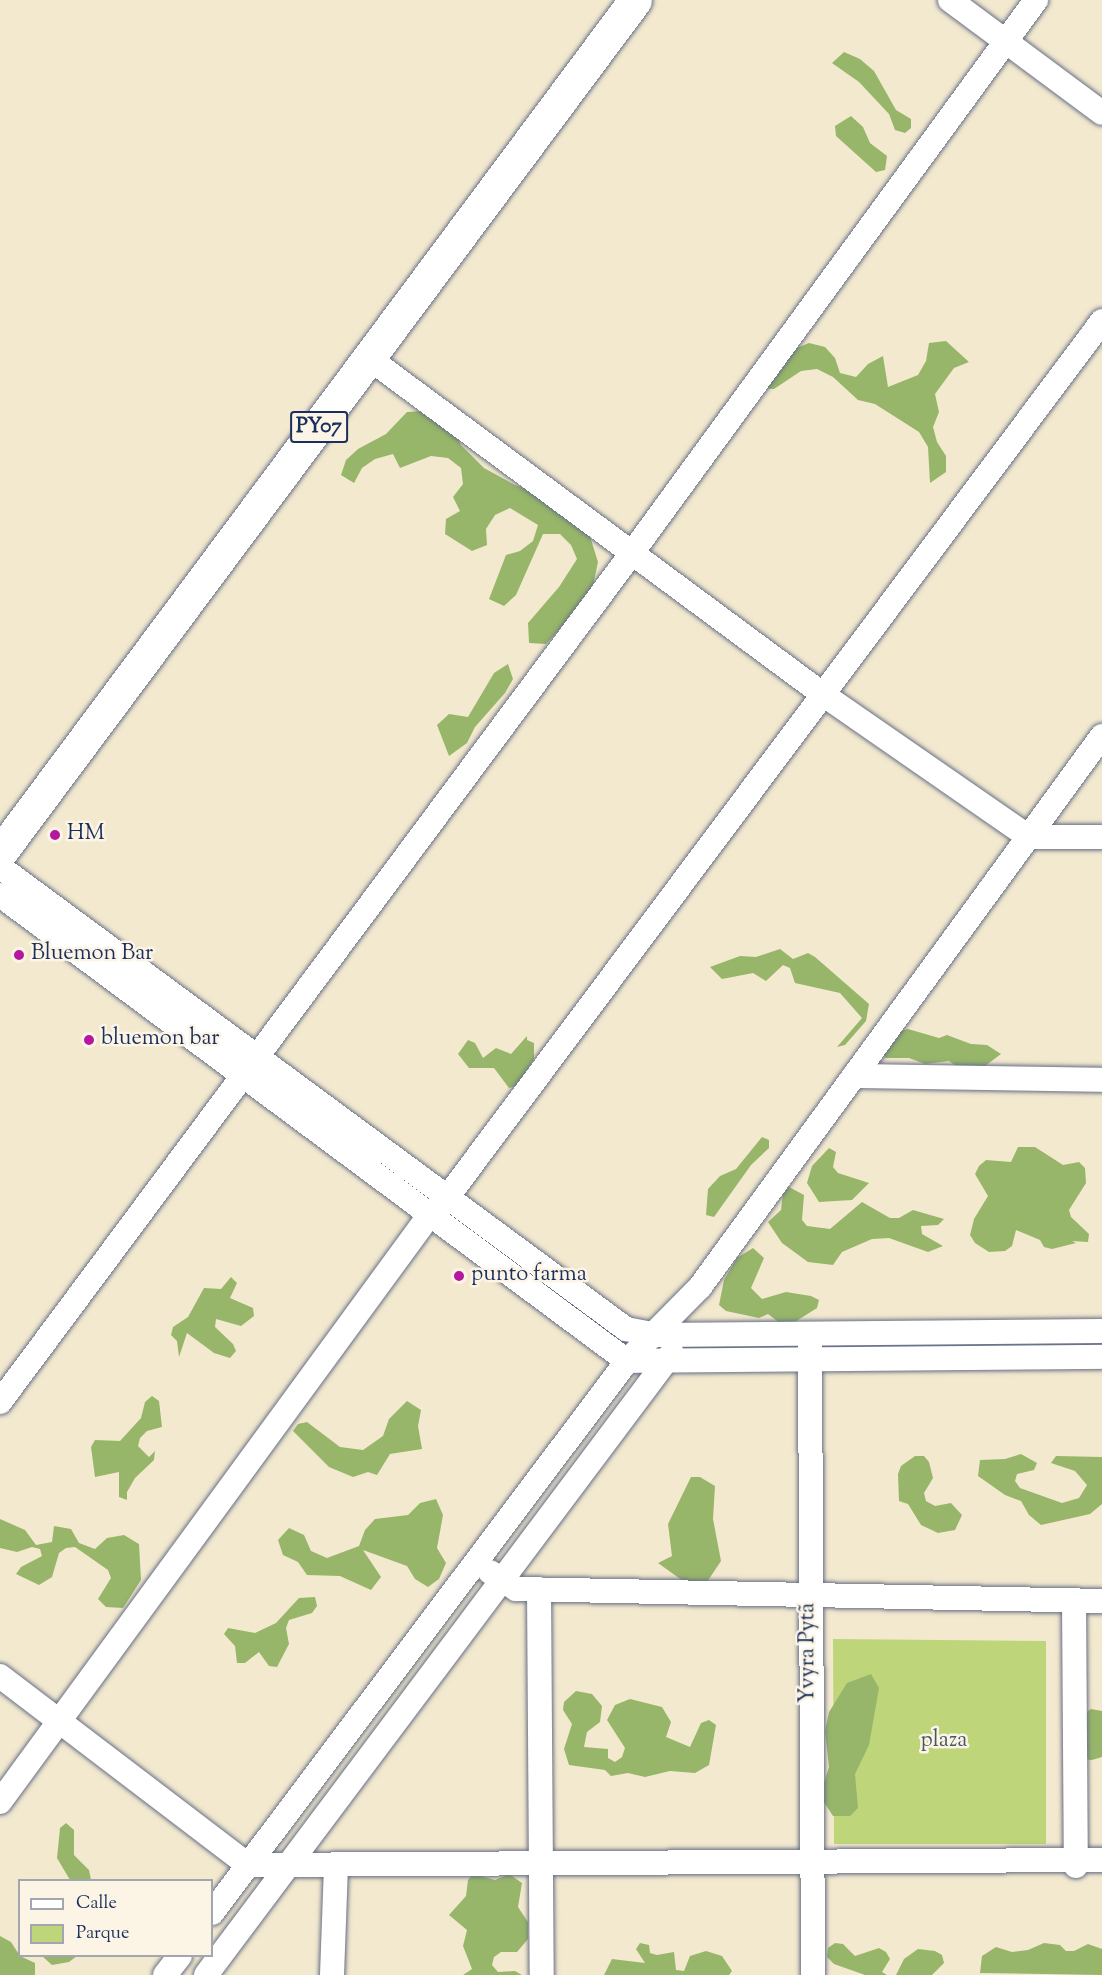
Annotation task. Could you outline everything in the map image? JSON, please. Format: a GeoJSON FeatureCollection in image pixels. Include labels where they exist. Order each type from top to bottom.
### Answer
{"type":"FeatureCollection","features":[{"type":"Feature","properties":{"kind":"highway","name":"PY07"},"geometry":{"type":"LineString","coordinates":[[0,853],[370,359],[635,0]]}},
{"type":"Feature","properties":{"kind":"street"},"geometry":{"type":"LineString","coordinates":[[950,0],[1102,113]]}},
{"type":"Feature","properties":{"kind":"street"},"geometry":{"type":"LineString","coordinates":[[0,1402],[632,553],[1036,0]]}},
{"type":"Feature","properties":{"kind":"street"},"geometry":{"type":"LineString","coordinates":[[0,1802],[428,1217],[446,1199],[821,693],[1102,321]]}},
{"type":"Feature","properties":{"kind":"street"},"geometry":{"type":"LineString","coordinates":[[370,359],[821,693],[1029,837],[1102,837]]}},
{"type":"Feature","properties":{"kind":"street"},"geometry":{"type":"LineString","coordinates":[[213,1912],[627,1361],[657,1335],[700,1287],[1102,736]]}},
{"type":"Feature","properties":{"kind":"street"},"geometry":{"type":"LineString","coordinates":[[0,867],[446,1199],[626,1329],[657,1335],[690,1332],[1102,1331]]}},
{"type":"Feature","properties":{"kind":"street"},"geometry":{"type":"LineString","coordinates":[[0,895],[428,1217],[627,1361],[1102,1357]]}},
{"type":"Feature","properties":{"kind":"street"},"geometry":{"type":"LineString","coordinates":[[854,1077],[1102,1080]]}},
{"type":"Feature","properties":{"kind":"street"},"geometry":{"type":"LineString","coordinates":[[206,1975],[665,1361],[690,1332],[700,1287]]}},
{"type":"Feature","properties":{"kind":"street","name":"Yvyra Pytã"},"geometry":{"type":"LineString","coordinates":[[812,1332],[808,1359],[810,1862],[813,1975]]}},
{"type":"Feature","properties":{"kind":"street"},"geometry":{"type":"LineString","coordinates":[[475,1563],[516,1588],[1102,1601]]}},
{"type":"Feature","properties":{"kind":"street"},"geometry":{"type":"LineString","coordinates":[[539,1589],[542,1975]]}},
{"type":"Feature","properties":{"kind":"street"},"geometry":{"type":"LineString","coordinates":[[1074,1600],[1076,1863]]}},
{"type":"Feature","properties":{"kind":"street"},"geometry":{"type":"LineString","coordinates":[[0,1676],[248,1865],[1076,1863],[1102,1860]]}},
{"type":"Feature","properties":{"kind":"street"},"geometry":{"type":"LineString","coordinates":[[332,1975],[336,1865]]}},
{"type":"Feature","properties":{"kind":"street"},"geometry":{"type":"LineString","coordinates":[[165,1975],[179,1957]]}},
{"type":"Feature","properties":{"kind":"green space"},"geometry":{"type":"Polygon","coordinates":[[[844,52],[860,59],[874,71],[896,110],[911,119],[911,128],[905,133],[895,130],[889,114],[859,82],[832,63],[844,52]]]}},
{"type":"Feature","properties":{"kind":"green space"},"geometry":{"type":"Polygon","coordinates":[[[851,116],[863,127],[870,143],[887,156],[885,170],[876,172],[836,136],[835,126],[851,116]]]}},
{"type":"Feature","properties":{"kind":"green space"},"geometry":{"type":"Polygon","coordinates":[[[946,341],[969,362],[954,368],[935,394],[939,412],[933,427],[937,442],[946,456],[946,472],[930,483],[928,447],[919,432],[875,404],[858,400],[833,377],[817,369],[801,371],[774,389],[757,388],[792,350],[809,343],[825,347],[835,358],[840,373],[856,377],[868,364],[883,356],[888,387],[918,375],[926,361],[929,343],[946,341]]]}},
{"type":"Feature","properties":{"kind":"green space"},"geometry":{"type":"Polygon","coordinates":[[[424,411],[454,430],[461,445],[484,468],[515,485],[548,497],[588,530],[598,562],[591,595],[546,644],[529,643],[528,623],[559,587],[577,559],[571,545],[560,534],[543,534],[516,595],[504,606],[489,599],[506,555],[520,551],[533,541],[538,525],[510,508],[495,515],[486,529],[487,545],[472,551],[445,534],[446,519],[460,511],[453,497],[463,484],[461,468],[448,458],[431,456],[400,468],[393,454],[375,459],[362,468],[354,483],[341,475],[346,460],[358,449],[386,434],[407,412],[424,411]]]}},
{"type":"Feature","properties":{"kind":"green space"},"geometry":{"type":"Polygon","coordinates":[[[508,664],[513,679],[505,693],[475,727],[467,743],[449,756],[437,725],[449,714],[468,717],[494,673],[508,664]]]}},
{"type":"Feature","properties":{"kind":"green space"},"geometry":{"type":"Polygon","coordinates":[[[780,949],[793,959],[808,953],[815,957],[869,1004],[866,1021],[845,1045],[837,1047],[862,1018],[840,993],[795,983],[790,968],[783,965],[766,981],[753,973],[722,979],[710,967],[740,956],[756,957],[780,949]]]}},
{"type":"Feature","properties":{"kind":"green space"},"geometry":{"type":"Polygon","coordinates":[[[908,1029],[939,1038],[947,1035],[971,1044],[987,1045],[1001,1054],[981,1069],[956,1066],[949,1061],[925,1064],[909,1058],[883,1058],[886,1057],[880,1055],[900,1031],[908,1029]]]}},
{"type":"Feature","properties":{"kind":"green space"},"geometry":{"type":"Polygon","coordinates":[[[527,1036],[527,1040],[534,1043],[534,1059],[517,1086],[509,1088],[494,1068],[469,1068],[458,1054],[468,1040],[475,1043],[483,1058],[496,1048],[511,1054],[527,1036]]]}},
{"type":"Feature","properties":{"kind":"green space"},"geometry":{"type":"Polygon","coordinates":[[[762,1137],[769,1140],[769,1148],[751,1165],[714,1217],[706,1215],[708,1189],[720,1176],[736,1169],[762,1137]]]}},
{"type":"Feature","properties":{"kind":"green space"},"geometry":{"type":"Polygon","coordinates":[[[1018,1147],[1035,1147],[1063,1165],[1079,1162],[1085,1168],[1086,1183],[1069,1210],[1071,1217],[1089,1234],[1088,1242],[1072,1241],[1076,1243],[1052,1249],[1044,1247],[1040,1240],[1016,1230],[1012,1246],[1005,1251],[989,1252],[975,1243],[970,1235],[974,1219],[988,1196],[975,1174],[986,1160],[1011,1162],[1018,1147]]]}},
{"type":"Feature","properties":{"kind":"green space"},"geometry":{"type":"Polygon","coordinates":[[[829,1148],[836,1152],[833,1167],[838,1173],[869,1183],[852,1200],[819,1202],[807,1183],[812,1166],[829,1148]]]}},
{"type":"Feature","properties":{"kind":"green space"},"geometry":{"type":"Polygon","coordinates":[[[789,1187],[804,1195],[802,1220],[807,1226],[830,1229],[862,1202],[890,1218],[899,1218],[913,1210],[944,1219],[938,1225],[921,1226],[922,1234],[943,1246],[928,1252],[889,1238],[872,1239],[842,1252],[833,1265],[808,1262],[782,1243],[768,1222],[781,1210],[783,1193],[789,1187]]]}},
{"type":"Feature","properties":{"kind":"green space"},"geometry":{"type":"Polygon","coordinates":[[[753,1248],[764,1258],[751,1288],[762,1299],[786,1292],[811,1296],[819,1300],[817,1308],[790,1325],[781,1324],[768,1314],[759,1318],[726,1311],[719,1305],[724,1280],[737,1258],[753,1248]]]}},
{"type":"Feature","properties":{"kind":"green space"},"geometry":{"type":"Polygon","coordinates":[[[231,1277],[237,1283],[230,1298],[253,1308],[254,1316],[241,1326],[216,1319],[215,1327],[233,1344],[236,1351],[230,1358],[214,1353],[187,1333],[179,1357],[177,1341],[171,1335],[173,1327],[188,1317],[204,1288],[221,1289],[231,1277]]]}},
{"type":"Feature","properties":{"kind":"green space"},"geometry":{"type":"Polygon","coordinates":[[[152,1396],[159,1401],[162,1427],[147,1431],[140,1438],[138,1446],[149,1457],[155,1451],[154,1460],[135,1478],[127,1492],[127,1500],[119,1497],[119,1472],[95,1477],[91,1447],[95,1440],[120,1441],[141,1418],[145,1402],[152,1396]]]}},
{"type":"Feature","properties":{"kind":"green space"},"geometry":{"type":"Polygon","coordinates":[[[407,1401],[421,1410],[418,1426],[422,1449],[390,1454],[377,1475],[368,1472],[353,1477],[329,1467],[293,1431],[298,1424],[307,1422],[340,1447],[363,1450],[383,1436],[389,1419],[407,1401]]]}},
{"type":"Feature","properties":{"kind":"green space"},"geometry":{"type":"Polygon","coordinates":[[[1021,1454],[1037,1463],[1034,1470],[1017,1474],[1015,1481],[1020,1488],[1062,1503],[1079,1498],[1087,1485],[1075,1471],[1051,1463],[1056,1456],[1102,1457],[1102,1504],[1090,1514],[1041,1525],[1029,1515],[1021,1501],[1005,1495],[978,1476],[980,1460],[1005,1459],[1021,1454]]]}},
{"type":"Feature","properties":{"kind":"green space"},"geometry":{"type":"Polygon","coordinates":[[[915,1456],[924,1456],[929,1462],[933,1478],[924,1493],[926,1501],[935,1506],[951,1503],[962,1515],[955,1530],[938,1533],[921,1525],[908,1504],[899,1501],[898,1474],[901,1466],[915,1456]]]}},
{"type":"Feature","properties":{"kind":"green space"},"geometry":{"type":"Polygon","coordinates":[[[691,1477],[700,1477],[715,1486],[713,1519],[721,1561],[707,1582],[690,1586],[658,1563],[672,1556],[668,1524],[691,1477]]]}},
{"type":"Feature","properties":{"kind":"green space"},"geometry":{"type":"Polygon","coordinates":[[[436,1499],[443,1515],[437,1548],[446,1563],[439,1579],[428,1587],[415,1579],[407,1566],[363,1550],[381,1577],[371,1590],[340,1576],[307,1575],[298,1562],[283,1555],[278,1540],[289,1528],[304,1535],[311,1551],[327,1558],[359,1546],[365,1530],[375,1519],[408,1515],[420,1503],[436,1499]]]}},
{"type":"Feature","properties":{"kind":"green space"},"geometry":{"type":"Polygon","coordinates":[[[0,1519],[25,1530],[36,1545],[52,1542],[54,1526],[71,1529],[79,1543],[95,1549],[107,1538],[124,1535],[139,1544],[141,1580],[123,1608],[106,1607],[98,1599],[111,1578],[108,1570],[75,1547],[66,1548],[59,1553],[52,1577],[39,1585],[16,1574],[21,1567],[42,1556],[40,1549],[32,1547],[17,1552],[0,1548],[0,1519]]]}},
{"type":"Feature","properties":{"kind":"green space"},"geometry":{"type":"Polygon","coordinates":[[[315,1597],[317,1606],[312,1613],[289,1620],[286,1628],[289,1644],[277,1667],[269,1666],[259,1652],[245,1663],[237,1663],[235,1646],[224,1634],[228,1628],[255,1633],[276,1623],[299,1598],[315,1597]]]}},
{"type":"Feature","properties":{"kind":"green space","name":"plaza"},"geometry":{"type":"Polygon","coordinates":[[[833,1639],[1046,1641],[1046,1844],[834,1844],[833,1639]]]}},
{"type":"Feature","properties":{"kind":"green space"},"geometry":{"type":"Polygon","coordinates":[[[871,1674],[879,1688],[869,1745],[855,1774],[858,1808],[850,1816],[833,1816],[820,1796],[829,1767],[825,1731],[829,1712],[847,1683],[871,1674]]]}},
{"type":"Feature","properties":{"kind":"green space"},"geometry":{"type":"Polygon","coordinates":[[[576,1691],[592,1694],[602,1706],[600,1722],[587,1732],[584,1747],[608,1749],[608,1758],[615,1762],[622,1757],[625,1748],[607,1720],[615,1705],[630,1699],[662,1707],[671,1722],[666,1737],[690,1747],[701,1723],[709,1720],[716,1725],[709,1765],[695,1773],[670,1771],[645,1777],[628,1773],[611,1776],[605,1770],[569,1765],[564,1749],[572,1724],[563,1710],[564,1702],[576,1691]]]}},
{"type":"Feature","properties":{"kind":"green space"},"geometry":{"type":"Polygon","coordinates":[[[1091,1709],[1102,1711],[1102,1757],[1092,1760],[1082,1759],[1084,1714],[1091,1709]]]}},
{"type":"Feature","properties":{"kind":"green space"},"geometry":{"type":"Polygon","coordinates":[[[66,1823],[74,1830],[74,1855],[89,1870],[91,1879],[69,1879],[57,1858],[60,1828],[66,1823]]]}},
{"type":"Feature","properties":{"kind":"green space"},"geometry":{"type":"Polygon","coordinates":[[[473,1874],[495,1880],[509,1874],[522,1883],[518,1907],[528,1922],[528,1939],[517,1952],[501,1952],[494,1957],[492,1965],[498,1972],[515,1971],[522,1975],[463,1975],[472,1969],[463,1946],[467,1930],[449,1915],[466,1896],[468,1880],[473,1874]]]}},
{"type":"Feature","properties":{"kind":"green space"},"geometry":{"type":"Polygon","coordinates":[[[0,1936],[11,1942],[18,1957],[35,1963],[35,1975],[0,1975],[0,1936]]]}},
{"type":"Feature","properties":{"kind":"green space"},"geometry":{"type":"Polygon","coordinates":[[[640,1943],[649,1945],[650,1953],[657,1955],[674,1952],[676,1970],[684,1971],[690,1956],[706,1951],[722,1956],[732,1971],[729,1975],[604,1975],[612,1959],[645,1963],[636,1949],[640,1943]]]}},
{"type":"Feature","properties":{"kind":"green space"},"geometry":{"type":"Polygon","coordinates":[[[835,1943],[843,1944],[855,1956],[879,1948],[886,1952],[890,1959],[882,1972],[887,1975],[865,1975],[834,1964],[827,1957],[828,1948],[835,1943]]]}},
{"type":"Feature","properties":{"kind":"green space"},"geometry":{"type":"Polygon","coordinates":[[[1044,1943],[1060,1945],[1066,1951],[1074,1951],[1088,1944],[1102,1949],[1102,1975],[980,1973],[982,1956],[996,1947],[1012,1952],[1028,1950],[1044,1943]]]}},
{"type":"Feature","properties":{"kind":"green space"},"geometry":{"type":"Polygon","coordinates":[[[918,1949],[935,1951],[942,1955],[944,1963],[932,1975],[896,1975],[904,1959],[918,1949]]]}},
{"type":"Feature","properties":{"kind":"green space"},"geometry":{"type":"Polygon","coordinates":[[[43,1957],[76,1957],[69,1962],[52,1965],[43,1957]]]}},
{"type":"Feature","properties":{"kind":"place","name":"HM"},"geometry":{"type":"Point","coordinates":[55,835]}},
{"type":"Feature","properties":{"kind":"place","name":"Bluemon Bar"},"geometry":{"type":"Point","coordinates":[19,955]}},
{"type":"Feature","properties":{"kind":"place","name":"bluemon bar"},"geometry":{"type":"Point","coordinates":[89,1040]}},
{"type":"Feature","properties":{"kind":"place","name":"punto farma"},"geometry":{"type":"Point","coordinates":[459,1276]}}]}
